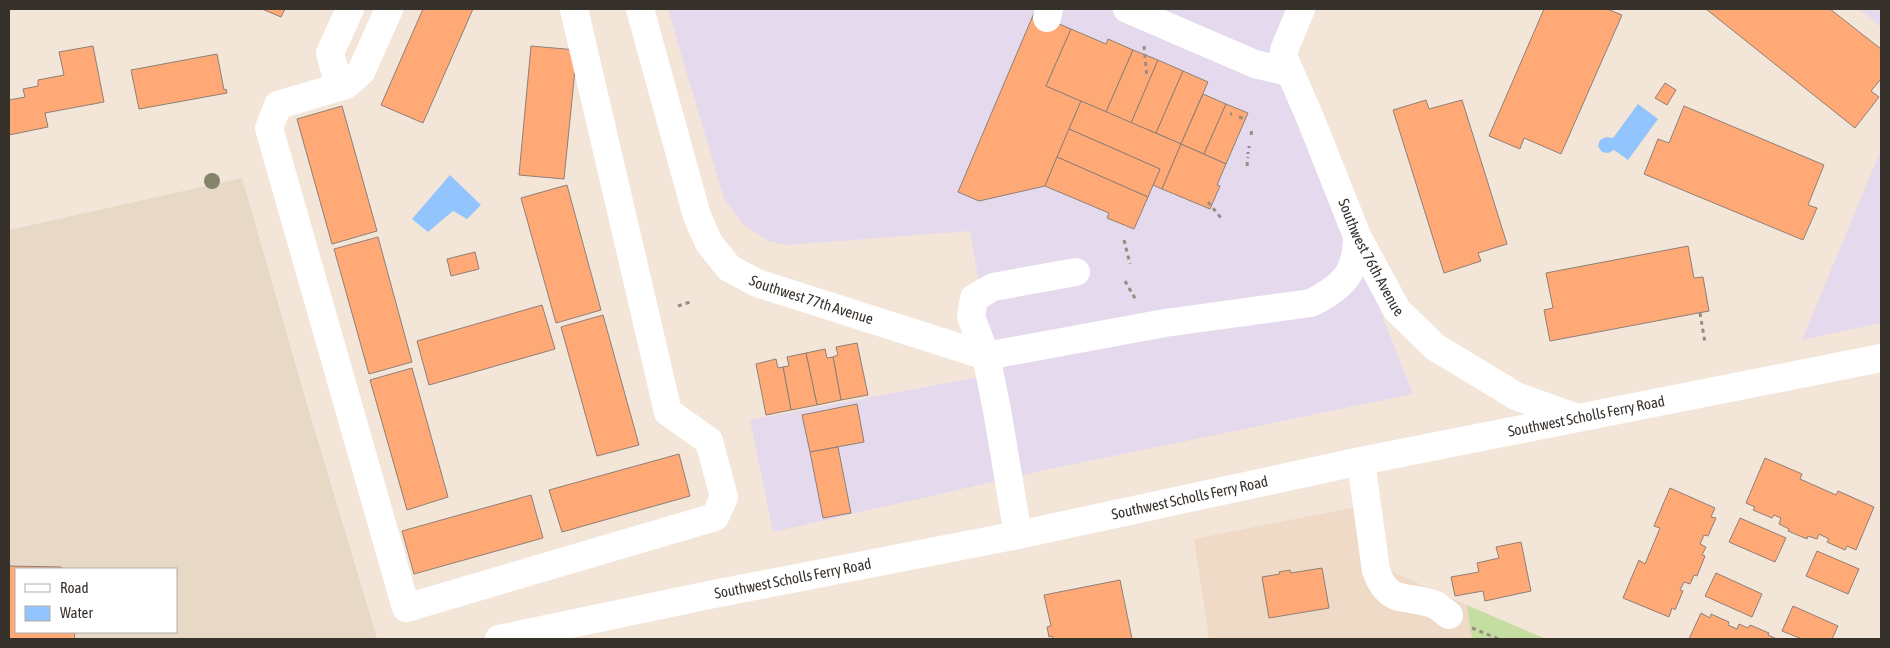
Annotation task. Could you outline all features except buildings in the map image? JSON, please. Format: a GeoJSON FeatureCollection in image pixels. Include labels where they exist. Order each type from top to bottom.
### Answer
{"type":"FeatureCollection","features":[{"type":"Feature","properties":{"kind":"main road"},"geometry":{"type":"LineString","coordinates":[[339,87],[330,53],[350,9]]}},
{"type":"Feature","properties":{"kind":"main road"},"geometry":{"type":"LineString","coordinates":[[389,9],[361,72],[346,85],[278,105],[270,128],[406,608],[715,517],[724,497],[709,441],[668,412],[574,9]]}},
{"type":"Feature","properties":{"kind":"main road","name":"Southwest 77th Avenue"},"geometry":{"type":"LineString","coordinates":[[640,9],[698,216],[709,244],[729,268],[757,283],[986,356]]}},
{"type":"Feature","properties":{"kind":"main road"},"geometry":{"type":"LineString","coordinates":[[1127,9],[1255,64],[1289,72]]}},
{"type":"Feature","properties":{"kind":"main road","name":"Southwest 76th Avenue"},"geometry":{"type":"LineString","coordinates":[[1301,9],[1284,50],[1284,58],[1357,236],[1398,310],[1435,347],[1516,396],[1577,418]]}},
{"type":"Feature","properties":{"kind":"main road"},"geometry":{"type":"LineString","coordinates":[[986,356],[1165,323],[1311,303],[1329,294],[1343,282],[1354,266],[1357,236]]}},
{"type":"Feature","properties":{"kind":"main road"},"geometry":{"type":"LineString","coordinates":[[1018,534],[986,356],[971,317],[974,298],[993,287],[1076,272]]}},
{"type":"Feature","properties":{"kind":"main road","name":"Southwest Scholls Ferry Road"},"geometry":{"type":"LineString","coordinates":[[500,639],[1018,534],[1362,461],[1881,358]]}},
{"type":"Feature","properties":{"kind":"main road"},"geometry":{"type":"LineString","coordinates":[[1362,461],[1376,571],[1379,579],[1389,593],[1433,604],[1449,616]]}},
{"type":"Feature","properties":{"kind":"path"},"geometry":{"type":"LineString","coordinates":[[1143,39],[1147,78]]}},
{"type":"Feature","properties":{"kind":"path"},"geometry":{"type":"LineString","coordinates":[[1239,117],[1245,120]]}},
{"type":"Feature","properties":{"kind":"path"},"geometry":{"type":"LineString","coordinates":[[1251,135],[1252,129]]}},
{"type":"Feature","properties":{"kind":"path"},"geometry":{"type":"LineString","coordinates":[[1247,166],[1249,152]]}},
{"type":"Feature","properties":{"kind":"path"},"geometry":{"type":"LineString","coordinates":[[1208,202],[1222,218]]}},
{"type":"Feature","properties":{"kind":"path"},"geometry":{"type":"LineString","coordinates":[[1124,240],[1130,264]]}},
{"type":"Feature","properties":{"kind":"path"},"geometry":{"type":"LineString","coordinates":[[1125,281],[1136,300]]}},
{"type":"Feature","properties":{"kind":"path"},"geometry":{"type":"LineString","coordinates":[[678,306],[690,302]]}},
{"type":"Feature","properties":{"kind":"path"},"geometry":{"type":"LineString","coordinates":[[1700,313],[1705,343]]}},
{"type":"Feature","properties":{"kind":"shaded area"},"geometry":{"type":"Polygon","coordinates":[[[668,9],[1295,9],[1278,48],[1413,394],[1050,469],[773,532],[750,420],[995,374],[970,231],[787,245],[768,241],[744,225],[724,199],[668,9]]]}},
{"type":"Feature","properties":{"kind":"shaded area"},"geometry":{"type":"Polygon","coordinates":[[[1859,9],[1881,9],[1881,27],[1859,9]]]}},
{"type":"Feature","properties":{"kind":"shaded area"},"geometry":{"type":"Polygon","coordinates":[[[1881,150],[1881,323],[1802,340],[1881,150]]]}},
{"type":"Feature","properties":{"kind":"shaded area"},"geometry":{"type":"Polygon","coordinates":[[[242,178],[377,638],[9,639],[9,230],[242,178]]]}},
{"type":"Feature","properties":{"kind":"shaded area"},"geometry":{"type":"Polygon","coordinates":[[[1376,503],[1386,569],[1467,605],[1472,639],[1209,639],[1194,539],[1376,503]]]}},
{"type":"Feature","properties":{"kind":"green space"},"geometry":{"type":"Polygon","coordinates":[[[1467,605],[1546,639],[1472,639],[1467,605]]]}},
{"type":"Feature","properties":{"kind":"water"},"geometry":{"type":"Polygon","coordinates":[[[1638,104],[1658,119],[1628,160],[1614,150],[1608,153],[1602,152],[1598,146],[1600,140],[1606,137],[1613,138],[1638,104]]]}},
{"type":"Feature","properties":{"kind":"water"},"geometry":{"type":"Polygon","coordinates":[[[450,175],[481,205],[467,219],[453,211],[428,232],[412,219],[450,175]]]}}]}
